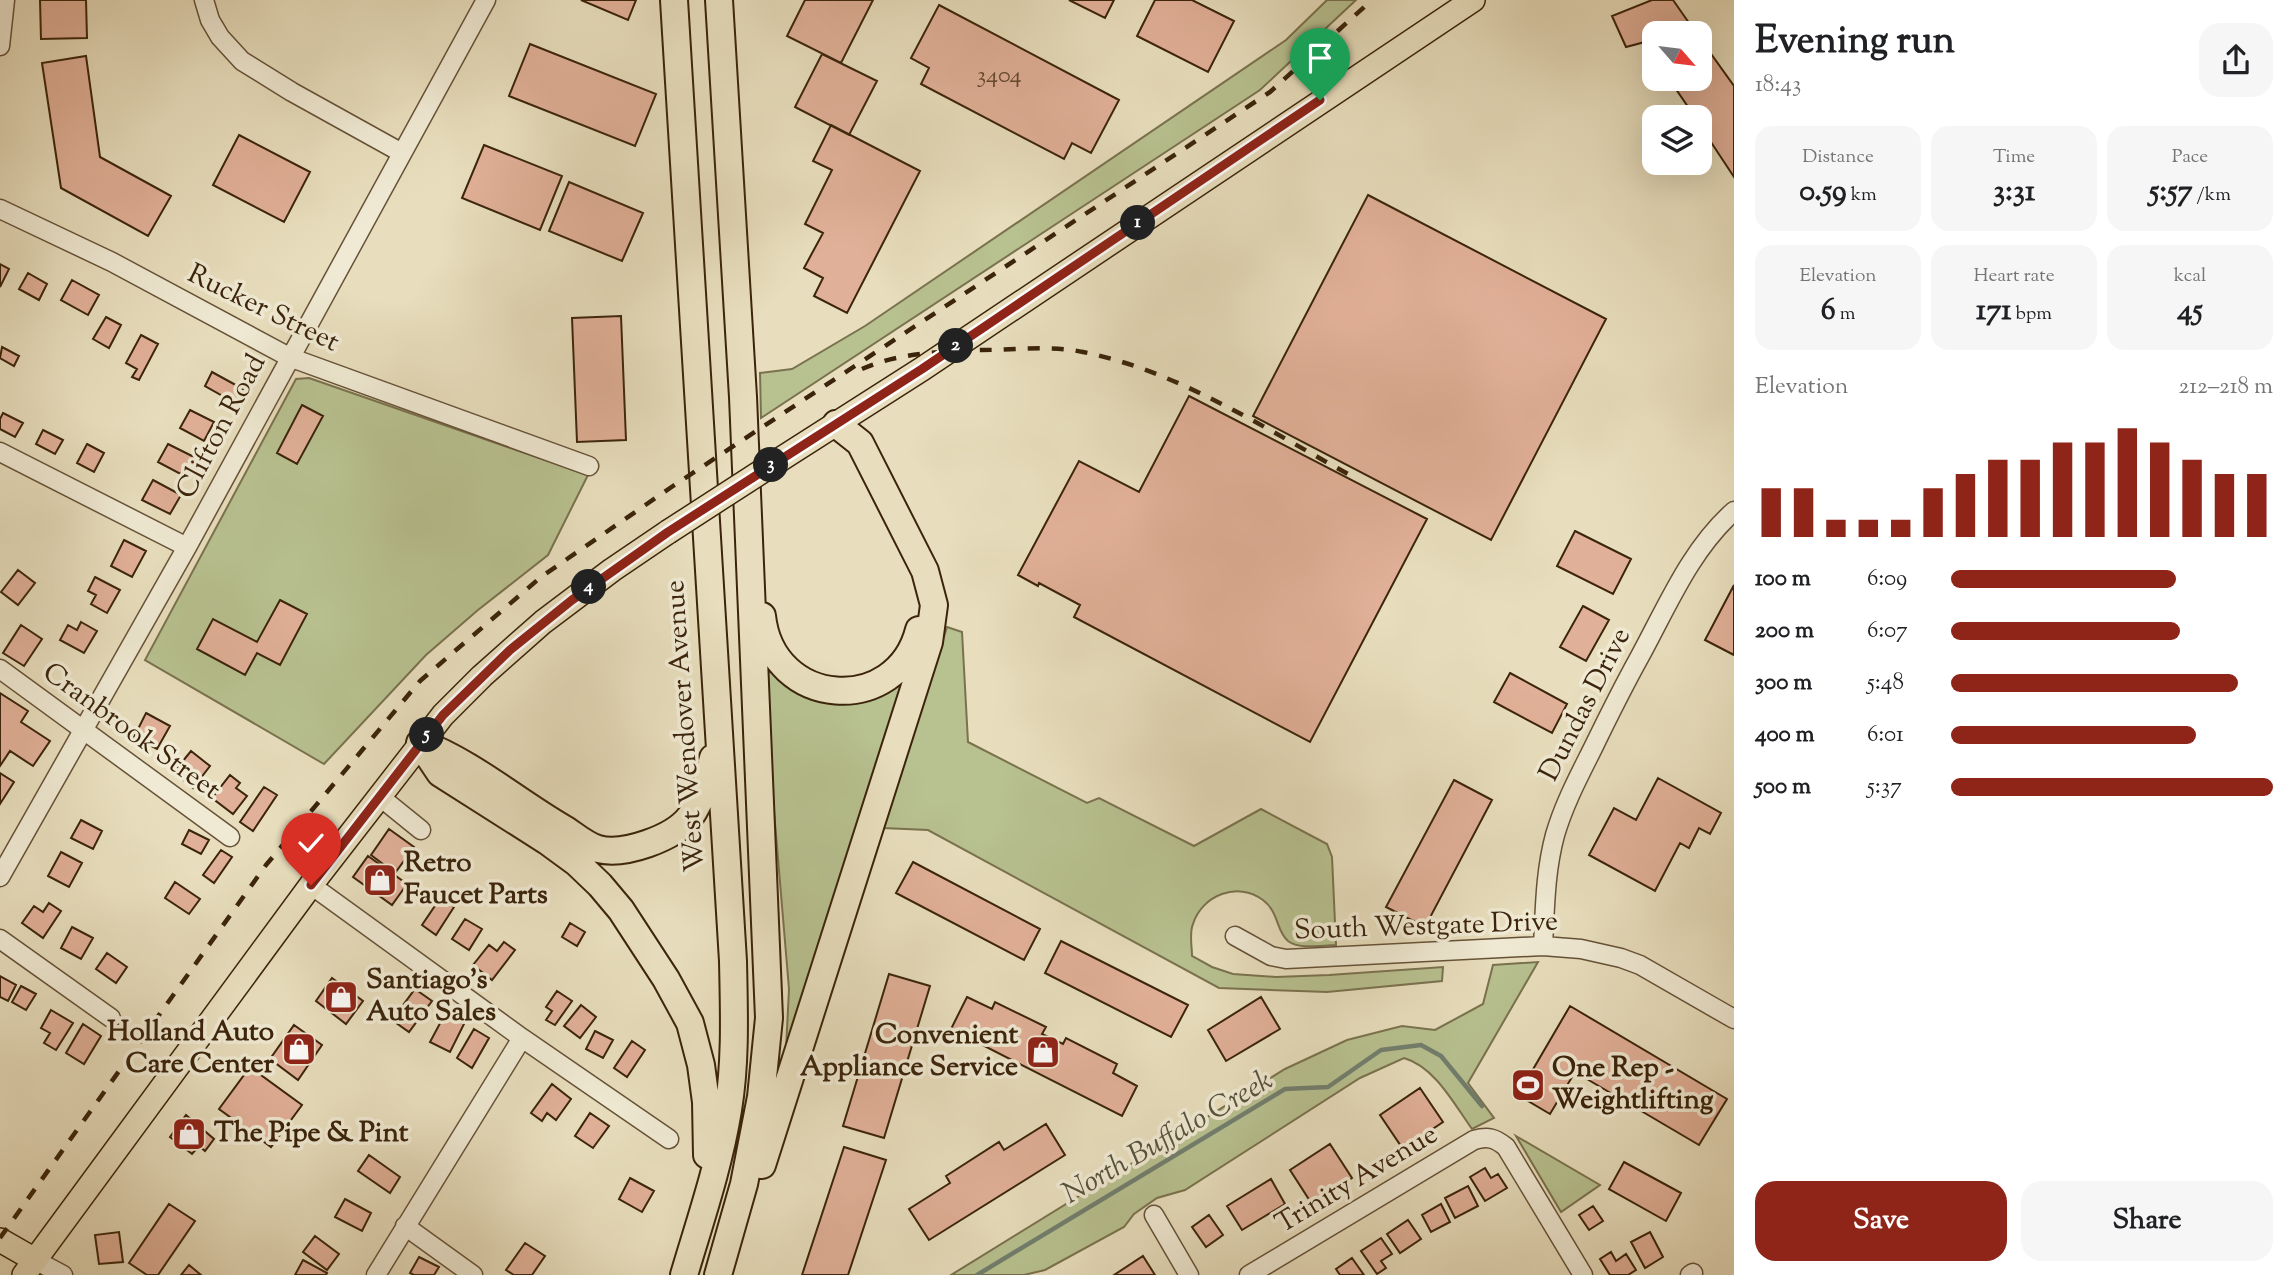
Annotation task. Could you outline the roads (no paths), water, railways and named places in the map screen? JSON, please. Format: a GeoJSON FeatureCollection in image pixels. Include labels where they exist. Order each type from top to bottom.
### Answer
{"type":"FeatureCollection","features":[{"type":"Feature","properties":{"kind":"highway","name":"West Wendover Avenue"},"geometry":{"type":"LineString","coordinates":[[674,0],[733,961],[735,1035],[728,1110],[684,1275]]}},
{"type":"Feature","properties":{"kind":"highway"},"geometry":{"type":"LineString","coordinates":[[719,0],[743,397],[769,1018],[758,1109],[744,1184],[719,1275]]}},
{"type":"Feature","properties":{"kind":"highway"},"geometry":{"type":"LineString","coordinates":[[743,397],[761,610],[769,647],[782,666],[804,682],[827,689],[852,690],[881,682],[901,664],[916,640],[920,607],[911,575],[846,453],[836,424]]}},
{"type":"Feature","properties":{"kind":"highway"},"geometry":{"type":"LineString","coordinates":[[719,1275],[743,1228],[825,962],[929,642],[934,605],[925,570],[860,443],[836,424]]}},
{"type":"Feature","properties":{"kind":"highway"},"geometry":{"type":"LineString","coordinates":[[419,743],[445,753],[598,849],[629,849],[659,841],[689,818],[706,786],[718,736]]}},
{"type":"Feature","properties":{"kind":"highway"},"geometry":{"type":"LineString","coordinates":[[419,743],[440,773],[547,841],[600,885],[621,910],[666,979],[690,1023],[701,1065],[706,1102],[708,1193]]}},
{"type":"Feature","properties":{"kind":"main road"},"geometry":{"type":"LineString","coordinates":[[0,1240],[30,1268],[311,885],[419,743],[443,715],[518,643],[572,600],[668,532],[922,369],[1473,0]]}},
{"type":"Feature","properties":{"kind":"street"},"geometry":{"type":"LineString","coordinates":[[0,46],[5,0]]}},
{"type":"Feature","properties":{"kind":"street"},"geometry":{"type":"LineString","coordinates":[[204,0],[210,20],[220,37],[242,61],[402,153]]}},
{"type":"Feature","properties":{"kind":"street","name":"Clifton Road"},"geometry":{"type":"LineString","coordinates":[[0,877],[187,547],[289,356],[486,0]]}},
{"type":"Feature","properties":{"kind":"street","name":"Rucker Street"},"geometry":{"type":"LineString","coordinates":[[0,209],[112,262],[289,356],[589,466]]}},
{"type":"Feature","properties":{"kind":"street"},"geometry":{"type":"LineString","coordinates":[[0,452],[187,547]]}},
{"type":"Feature","properties":{"kind":"street","name":"Dundas Drive"},"geometry":{"type":"LineString","coordinates":[[1544,946],[1550,860],[1570,794],[1685,573],[1709,537],[1734,511]]}},
{"type":"Feature","properties":{"kind":"street","name":"Cranbrook Street"},"geometry":{"type":"LineString","coordinates":[[0,669],[230,837]]}},
{"type":"Feature","properties":{"kind":"street"},"geometry":{"type":"LineString","coordinates":[[379,796],[421,830]]}},
{"type":"Feature","properties":{"kind":"street"},"geometry":{"type":"LineString","coordinates":[[311,885],[522,1038],[669,1139]]}},
{"type":"Feature","properties":{"kind":"street","name":"South Westgate Drive"},"geometry":{"type":"LineString","coordinates":[[1235,936],[1271,956],[1286,959],[1544,946],[1602,953],[1640,965],[1734,1019]]}},
{"type":"Feature","properties":{"kind":"street"},"geometry":{"type":"LineString","coordinates":[[0,939],[111,1018]]}},
{"type":"Feature","properties":{"kind":"street"},"geometry":{"type":"LineString","coordinates":[[376,1275],[522,1038]]}},
{"type":"Feature","properties":{"kind":"street","name":"Trinity Avenue"},"geometry":{"type":"LineString","coordinates":[[1250,1275],[1474,1140],[1485,1137],[1493,1138],[1506,1147],[1583,1275]]}},
{"type":"Feature","properties":{"kind":"street"},"geometry":{"type":"LineString","coordinates":[[1154,1214],[1189,1275]]}},
{"type":"Feature","properties":{"kind":"street"},"geometry":{"type":"LineString","coordinates":[[405,1226],[473,1275]]}},
{"type":"Feature","properties":{"kind":"street"},"geometry":{"type":"LineString","coordinates":[[30,1268],[63,1275]]}},
{"type":"Feature","properties":{"kind":"waterway","name":"North Buffalo Creek"},"geometry":{"type":"LineString","coordinates":[[977,1275],[1285,1089],[1328,1087],[1381,1050],[1421,1045],[1441,1056],[1482,1106]]}},
{"type":"Feature","properties":{"kind":"railway"},"geometry":{"type":"LineString","coordinates":[[0,1238],[266,865],[420,681],[541,577],[673,486],[1270,92],[1372,0]]}},
{"type":"Feature","properties":{"kind":"railway"},"geometry":{"type":"LineString","coordinates":[[862,369],[890,359],[937,352],[1046,348],[1083,352],[1118,361],[1186,387],[1252,420],[1348,474]]}},
{"type":"Feature","properties":{"kind":"place","name":"Retro Faucet Parts"},"geometry":{"type":"Point","coordinates":[380,880]}},
{"type":"Feature","properties":{"kind":"place","name":"Santiago's Auto Sales"},"geometry":{"type":"Point","coordinates":[341,997]}},
{"type":"Feature","properties":{"kind":"place","name":"Holland Auto Care Center"},"geometry":{"type":"Point","coordinates":[299,1049]}},
{"type":"Feature","properties":{"kind":"place","name":"Convenient Appliance Service"},"geometry":{"type":"Point","coordinates":[1043,1052]}},
{"type":"Feature","properties":{"kind":"place","name":"One Rep - Weightlifting"},"geometry":{"type":"Point","coordinates":[1528,1085]}},
{"type":"Feature","properties":{"kind":"place","name":"The Pipe & Pint"},"geometry":{"type":"Point","coordinates":[189,1134]}}]}
